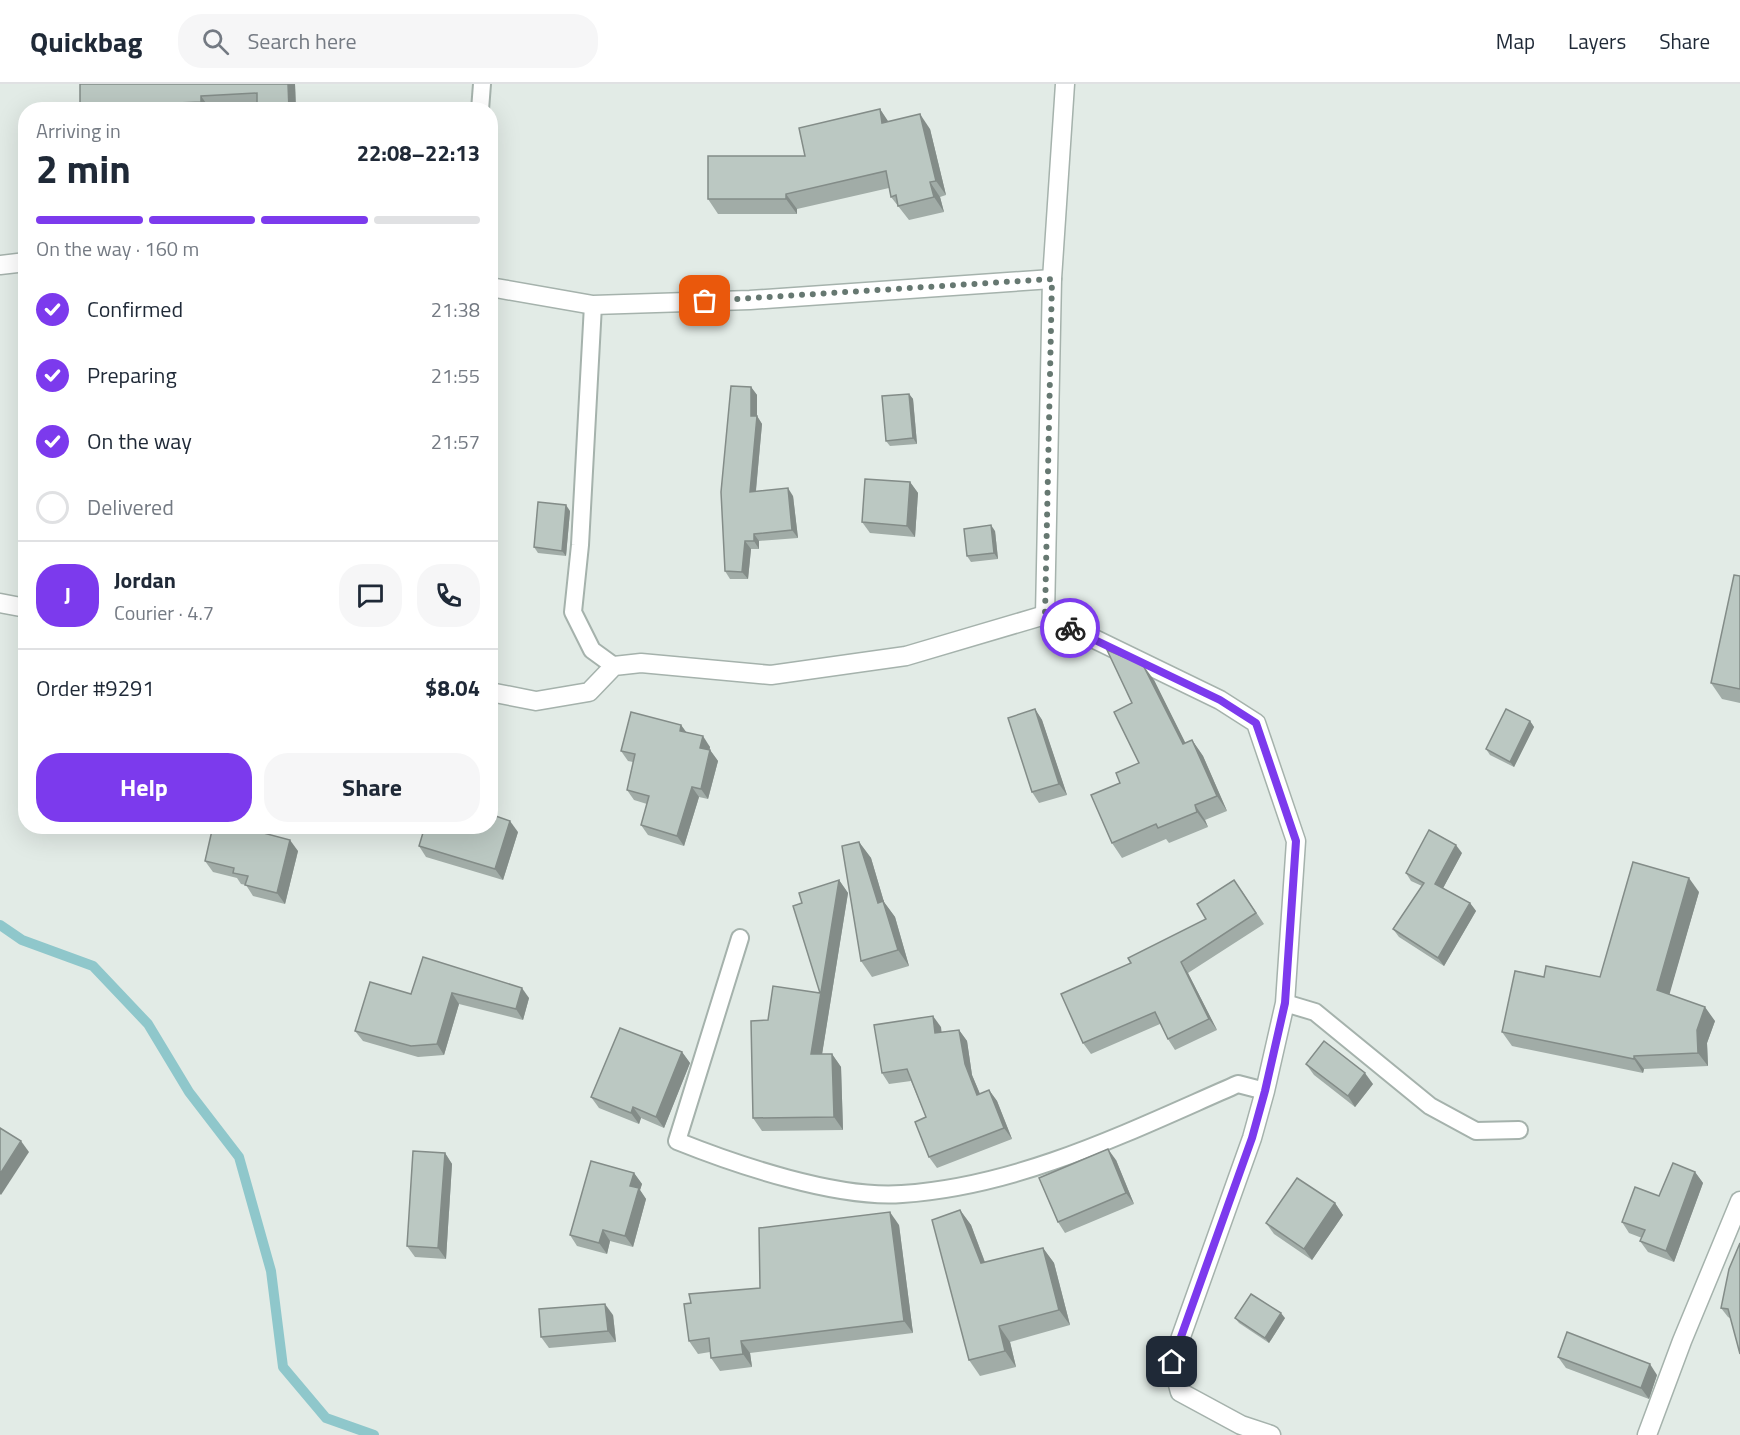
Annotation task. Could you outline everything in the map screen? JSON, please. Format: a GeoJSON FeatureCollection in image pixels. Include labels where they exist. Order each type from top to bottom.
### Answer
{"type":"FeatureCollection","features":[{"type":"Feature","properties":{"kind":"street"},"geometry":{"type":"LineString","coordinates":[[1045,615],[1052,279],[1065,84]]}},
{"type":"Feature","properties":{"kind":"street"},"geometry":{"type":"LineString","coordinates":[[0,265],[18,263]]}},
{"type":"Feature","properties":{"kind":"street"},"geometry":{"type":"LineString","coordinates":[[498,288],[593,305],[750,300],[1052,279]]}},
{"type":"Feature","properties":{"kind":"street"},"geometry":{"type":"LineString","coordinates":[[0,603],[18,606]]}},
{"type":"Feature","properties":{"kind":"street"},"geometry":{"type":"LineString","coordinates":[[498,694],[536,701],[589,692],[614,666],[641,663],[771,675],[906,656],[1045,615],[1220,700],[1256,723],[1296,841],[1285,1003],[1252,1138],[1172,1362],[1180,1392],[1241,1425],[1271,1435]]}},
{"type":"Feature","properties":{"kind":"street"},"geometry":{"type":"LineString","coordinates":[[1647,1435],[1682,1341],[1740,1201]]}},
{"type":"Feature","properties":{"kind":"lane"},"geometry":{"type":"LineString","coordinates":[[481,102],[482,84]]}},
{"type":"Feature","properties":{"kind":"lane"},"geometry":{"type":"LineString","coordinates":[[593,305],[580,544],[573,612],[592,650],[614,666]]}},
{"type":"Feature","properties":{"kind":"lane"},"geometry":{"type":"LineString","coordinates":[[741,938],[677,1141],[722,1159],[843,1191],[900,1195],[977,1184],[1074,1156],[1238,1084],[1265,1091]]}},
{"type":"Feature","properties":{"kind":"lane"},"geometry":{"type":"LineString","coordinates":[[1285,1003],[1316,1011],[1430,1106],[1448,1116],[1476,1131],[1519,1130]]}},
{"type":"Feature","properties":{"kind":"building"},"geometry":{"type":"Polygon","coordinates":[[[80,84],[288,84],[289,102],[257,102],[257,93],[201,96],[201,102],[80,102],[80,84]]]}},
{"type":"Feature","properties":{"kind":"building"},"geometry":{"type":"Polygon","coordinates":[[[880,109],[882,123],[920,114],[936,181],[930,182],[934,197],[898,206],[896,195],[891,197],[886,171],[786,194],[786,199],[708,199],[708,156],[805,156],[799,128],[880,109]]]}},
{"type":"Feature","properties":{"kind":"building"},"geometry":{"type":"Polygon","coordinates":[[[731,386],[751,387],[751,416],[757,416],[750,492],[788,488],[792,530],[754,534],[754,541],[745,541],[742,572],[725,571],[721,492],[731,386]]]}},
{"type":"Feature","properties":{"kind":"building"},"geometry":{"type":"Polygon","coordinates":[[[909,394],[913,438],[886,441],[882,396],[909,394]]]}},
{"type":"Feature","properties":{"kind":"building"},"geometry":{"type":"Polygon","coordinates":[[[865,479],[910,482],[907,526],[862,522],[865,479]]]}},
{"type":"Feature","properties":{"kind":"building"},"geometry":{"type":"Polygon","coordinates":[[[538,502],[566,505],[562,551],[534,547],[538,502]]]}},
{"type":"Feature","properties":{"kind":"building"},"geometry":{"type":"Polygon","coordinates":[[[991,525],[994,553],[967,556],[964,529],[991,525]]]}},
{"type":"Feature","properties":{"kind":"building"},"geometry":{"type":"Polygon","coordinates":[[[1734,575],[1740,576],[1740,689],[1711,683],[1734,575]]]}},
{"type":"Feature","properties":{"kind":"building"},"geometry":{"type":"Polygon","coordinates":[[[1107,650],[1143,665],[1183,744],[1192,740],[1217,796],[1195,805],[1197,812],[1158,828],[1156,824],[1112,843],[1091,795],[1120,783],[1116,773],[1139,763],[1114,712],[1132,703],[1107,650]]]}},
{"type":"Feature","properties":{"kind":"building"},"geometry":{"type":"Polygon","coordinates":[[[1035,709],[1059,784],[1032,792],[1008,718],[1035,709]]]}},
{"type":"Feature","properties":{"kind":"building"},"geometry":{"type":"Polygon","coordinates":[[[1506,709],[1530,721],[1510,762],[1486,749],[1506,709]]]}},
{"type":"Feature","properties":{"kind":"building"},"geometry":{"type":"Polygon","coordinates":[[[631,712],[681,725],[680,731],[703,736],[700,748],[710,750],[701,789],[692,787],[677,836],[641,825],[649,796],[627,790],[635,754],[621,751],[631,712]]]}},
{"type":"Feature","properties":{"kind":"building"},"geometry":{"type":"Polygon","coordinates":[[[498,817],[510,821],[495,869],[419,846],[423,834],[498,834],[498,817]]]}},
{"type":"Feature","properties":{"kind":"building"},"geometry":{"type":"Polygon","coordinates":[[[1429,830],[1456,845],[1435,884],[1470,903],[1438,958],[1393,929],[1424,883],[1406,873],[1429,830]]]}},
{"type":"Feature","properties":{"kind":"building"},"geometry":{"type":"Polygon","coordinates":[[[211,834],[267,834],[290,840],[277,893],[245,885],[248,876],[233,873],[234,868],[205,861],[211,834]]]}},
{"type":"Feature","properties":{"kind":"building"},"geometry":{"type":"Polygon","coordinates":[[[859,842],[878,903],[883,901],[898,950],[861,961],[842,846],[859,842]]]}},
{"type":"Feature","properties":{"kind":"building"},"geometry":{"type":"Polygon","coordinates":[[[1633,862],[1689,878],[1657,990],[1705,1007],[1697,1030],[1698,1053],[1634,1056],[1634,1059],[1502,1032],[1515,971],[1544,977],[1546,966],[1600,977],[1633,862]]]}},
{"type":"Feature","properties":{"kind":"building"},"geometry":{"type":"Polygon","coordinates":[[[839,880],[811,1054],[832,1054],[834,1117],[753,1118],[751,1021],[768,1020],[773,986],[820,993],[793,906],[802,903],[799,893],[839,880]]]}},
{"type":"Feature","properties":{"kind":"building"},"geometry":{"type":"Polygon","coordinates":[[[1234,880],[1256,913],[1181,962],[1209,1019],[1168,1039],[1155,1012],[1083,1043],[1061,994],[1131,963],[1128,958],[1206,919],[1197,904],[1234,880]]]}},
{"type":"Feature","properties":{"kind":"building"},"geometry":{"type":"Polygon","coordinates":[[[423,957],[522,988],[516,1009],[452,993],[437,1044],[411,1046],[355,1031],[370,982],[411,994],[423,957]]]}},
{"type":"Feature","properties":{"kind":"building"},"geometry":{"type":"Polygon","coordinates":[[[933,1016],[935,1033],[959,1030],[965,1064],[977,1095],[989,1090],[1004,1128],[929,1157],[915,1122],[926,1117],[907,1069],[882,1073],[874,1025],[933,1016]]]}},
{"type":"Feature","properties":{"kind":"building"},"geometry":{"type":"Polygon","coordinates":[[[620,1028],[682,1052],[656,1117],[633,1107],[631,1113],[591,1097],[620,1028]]]}},
{"type":"Feature","properties":{"kind":"building"},"geometry":{"type":"Polygon","coordinates":[[[1324,1041],[1365,1073],[1348,1096],[1306,1064],[1324,1041]]]}},
{"type":"Feature","properties":{"kind":"building"},"geometry":{"type":"Polygon","coordinates":[[[0,1128],[21,1141],[0,1174],[0,1128]]]}},
{"type":"Feature","properties":{"kind":"building"},"geometry":{"type":"Polygon","coordinates":[[[1108,1149],[1126,1193],[1058,1222],[1039,1178],[1108,1149]]]}},
{"type":"Feature","properties":{"kind":"building"},"geometry":{"type":"Polygon","coordinates":[[[413,1151],[445,1153],[438,1248],[407,1246],[413,1151]]]}},
{"type":"Feature","properties":{"kind":"building"},"geometry":{"type":"Polygon","coordinates":[[[591,1161],[634,1173],[630,1186],[639,1188],[625,1236],[603,1230],[599,1243],[570,1235],[591,1161]]]}},
{"type":"Feature","properties":{"kind":"building"},"geometry":{"type":"Polygon","coordinates":[[[1673,1163],[1695,1172],[1666,1251],[1640,1241],[1645,1230],[1622,1222],[1635,1187],[1659,1196],[1673,1163]]]}},
{"type":"Feature","properties":{"kind":"building"},"geometry":{"type":"Polygon","coordinates":[[[1297,1178],[1335,1203],[1304,1249],[1266,1223],[1297,1178]]]}},
{"type":"Feature","properties":{"kind":"building"},"geometry":{"type":"Polygon","coordinates":[[[960,1210],[981,1263],[1043,1248],[1059,1310],[999,1326],[1005,1351],[969,1360],[932,1220],[960,1210]]]}},
{"type":"Feature","properties":{"kind":"building"},"geometry":{"type":"Polygon","coordinates":[[[890,1212],[904,1321],[741,1341],[743,1354],[711,1358],[709,1338],[689,1341],[684,1304],[691,1303],[689,1294],[760,1288],[759,1228],[890,1212]]]}},
{"type":"Feature","properties":{"kind":"building"},"geometry":{"type":"Polygon","coordinates":[[[1740,1243],[1740,1354],[1728,1309],[1721,1308],[1729,1269],[1740,1243]]]}},
{"type":"Feature","properties":{"kind":"building"},"geometry":{"type":"Polygon","coordinates":[[[1251,1294],[1281,1313],[1265,1338],[1235,1318],[1251,1294]]]}},
{"type":"Feature","properties":{"kind":"building"},"geometry":{"type":"Polygon","coordinates":[[[605,1304],[608,1331],[541,1337],[539,1309],[605,1304]]]}},
{"type":"Feature","properties":{"kind":"building"},"geometry":{"type":"Polygon","coordinates":[[[1567,1332],[1650,1364],[1641,1388],[1558,1357],[1567,1332]]]}},
{"type":"Feature","properties":{"kind":"waterway"},"geometry":{"type":"LineString","coordinates":[[0,925],[22,940],[93,966],[148,1024],[189,1092],[239,1157],[271,1271],[283,1367],[326,1418],[374,1435]]}},
{"type":"Feature","properties":{"kind":"way so far"},"geometry":{"type":"LineString","coordinates":[[705,301],[750,300],[1052,279],[1045,615],[1070,628]]}},
{"type":"Feature","properties":{"kind":"route"},"geometry":{"type":"LineString","coordinates":[[1070,628],[1220,700],[1256,723],[1296,841],[1287,945],[1285,1003],[1265,1091],[1252,1138],[1172,1362]]}}]}
